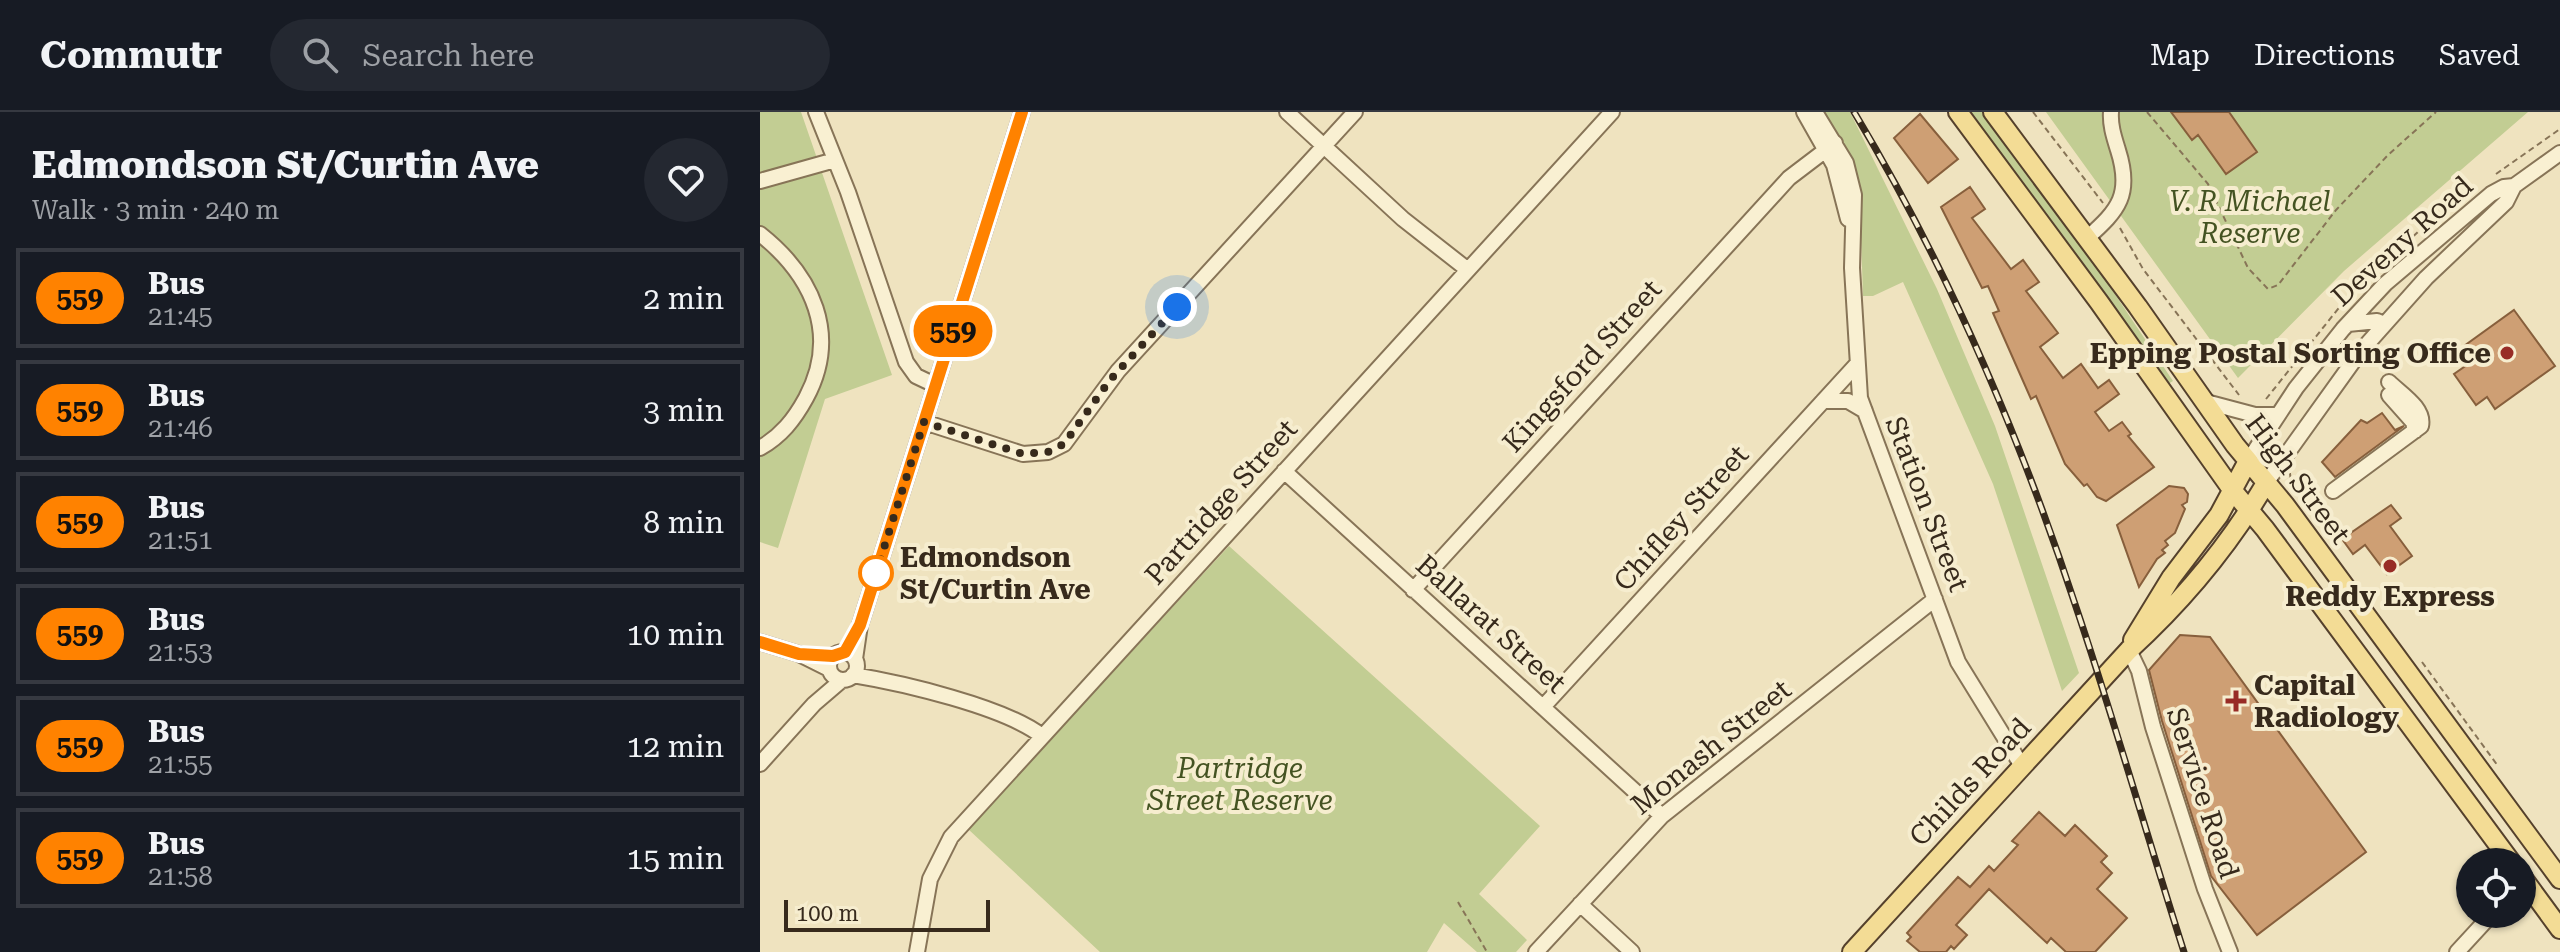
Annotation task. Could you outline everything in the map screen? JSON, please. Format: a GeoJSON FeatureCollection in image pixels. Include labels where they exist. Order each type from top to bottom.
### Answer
{"type":"FeatureCollection","features":[{"type":"Feature","properties":{"kind":"main road","name":"High Street"},"geometry":{"type":"LineString","coordinates":[[1958,112],[2099,302],[2233,491],[2265,529],[2501,848]]}},
{"type":"Feature","properties":{"kind":"main road","name":"High Street"},"geometry":{"type":"LineString","coordinates":[[1993,112],[2248,461],[2560,879]]}},
{"type":"Feature","properties":{"kind":"main road","name":"Childs Road"},"geometry":{"type":"LineString","coordinates":[[2129,650],[2138,626],[2219,515],[2248,461]]}},
{"type":"Feature","properties":{"kind":"main road","name":"Childs Road"},"geometry":{"type":"LineString","coordinates":[[1852,952],[2129,650],[2182,600],[2249,512],[2266,483]]}},
{"type":"Feature","properties":{"kind":"main road"},"geometry":{"type":"LineString","coordinates":[[2479,817],[2501,798]]}},
{"type":"Feature","properties":{"kind":"main road"},"geometry":{"type":"LineString","coordinates":[[2536,897],[2560,929]]}},
{"type":"Feature","properties":{"kind":"street"},"geometry":{"type":"LineString","coordinates":[[816,112],[906,362],[916,376],[935,385]]}},
{"type":"Feature","properties":{"kind":"street"},"geometry":{"type":"LineString","coordinates":[[760,764],[814,704],[843,666],[860,625],[1022,112]]}},
{"type":"Feature","properties":{"kind":"street"},"geometry":{"type":"LineString","coordinates":[[1287,112],[1403,219],[1468,270]]}},
{"type":"Feature","properties":{"kind":"street"},"geometry":{"type":"LineString","coordinates":[[924,422],[1023,454],[1048,452],[1064,444],[1118,371],[1355,112]]}},
{"type":"Feature","properties":{"kind":"street","name":"Partridge Street"},"geometry":{"type":"LineString","coordinates":[[917,952],[930,879],[942,851],[1042,736],[1612,112]]}},
{"type":"Feature","properties":{"kind":"street","name":"Station Street"},"geometry":{"type":"LineString","coordinates":[[1804,112],[1846,163],[1854,195],[1852,239],[1860,398],[1965,675],[2022,766]]}},
{"type":"Feature","properties":{"kind":"street","name":"Station Street"},"geometry":{"type":"LineString","coordinates":[[1815,112],[1829,146]]}},
{"type":"Feature","properties":{"kind":"street"},"geometry":{"type":"LineString","coordinates":[[2087,238],[2112,215],[2123,196],[2124,174],[2111,112]]}},
{"type":"Feature","properties":{"kind":"street","name":"Kingsford Street"},"geometry":{"type":"LineString","coordinates":[[1413,590],[1789,178],[1829,146]]}},
{"type":"Feature","properties":{"kind":"street","name":"Deveny Road"},"geometry":{"type":"LineString","coordinates":[[2266,483],[2343,374],[2384,324],[2506,202],[2514,186],[2560,153]]}},
{"type":"Feature","properties":{"kind":"street"},"geometry":{"type":"LineString","coordinates":[[760,181],[835,160]]}},
{"type":"Feature","properties":{"kind":"street","name":"Deveny Road"},"geometry":{"type":"LineString","coordinates":[[2248,461],[2278,415],[2348,324],[2385,284],[2491,194],[2514,186]]}},
{"type":"Feature","properties":{"kind":"street"},"geometry":{"type":"LineString","coordinates":[[760,234],[781,252],[804,281],[819,317],[822,337],[819,369],[802,405],[782,433],[760,448]]}},
{"type":"Feature","properties":{"kind":"street"},"geometry":{"type":"LineString","coordinates":[[2348,324],[2368,320],[2384,324]]}},
{"type":"Feature","properties":{"kind":"street","name":"Chifley Street"},"geometry":{"type":"LineString","coordinates":[[1543,707],[1857,364]]}},
{"type":"Feature","properties":{"kind":"street"},"geometry":{"type":"LineString","coordinates":[[2333,491],[2421,426],[2421,414],[2386,385]]}},
{"type":"Feature","properties":{"kind":"street"},"geometry":{"type":"LineString","coordinates":[[1823,401],[1848,401],[1865,412]]}},
{"type":"Feature","properties":{"kind":"street"},"geometry":{"type":"LineString","coordinates":[[2206,402],[2255,415],[2278,415]]}},
{"type":"Feature","properties":{"kind":"street","name":"Ballarat Street"},"geometry":{"type":"LineString","coordinates":[[1284,471],[1662,816]]}},
{"type":"Feature","properties":{"kind":"street","name":"Monash Street"},"geometry":{"type":"LineString","coordinates":[[1536,952],[1662,816],[1935,599]]}},
{"type":"Feature","properties":{"kind":"street"},"geometry":{"type":"LineString","coordinates":[[760,642],[1015,719],[1042,736]]}},
{"type":"Feature","properties":{"kind":"street","name":"Service Road"},"geometry":{"type":"LineString","coordinates":[[2129,650],[2139,671],[2153,727],[2200,874],[2230,952]]}},
{"type":"Feature","properties":{"kind":"street"},"geometry":{"type":"LineString","coordinates":[[1580,904],[1632,952]]}},
{"type":"Feature","properties":{"kind":"street"},"geometry":{"type":"LineString","coordinates":[[2457,952],[2479,928]]}},
{"type":"Feature","properties":{"kind":"path"},"geometry":{"type":"LineString","coordinates":[[2033,112],[2112,215],[2128,238],[2143,269],[2233,391],[2242,397]]}},
{"type":"Feature","properties":{"kind":"path"},"geometry":{"type":"LineString","coordinates":[[2147,112],[2208,184],[2248,268],[2268,289],[2278,285],[2351,193],[2436,112]]}},
{"type":"Feature","properties":{"kind":"path"},"geometry":{"type":"LineString","coordinates":[[2282,459],[2291,474],[2291,484],[2304,502]]}},
{"type":"Feature","properties":{"kind":"path"},"geometry":{"type":"LineString","coordinates":[[2421,661],[2500,769]]}},
{"type":"Feature","properties":{"kind":"path"},"geometry":{"type":"LineString","coordinates":[[1458,902],[1487,952]]}},
{"type":"Feature","properties":{"kind":"green space"},"geometry":{"type":"Polygon","coordinates":[[[760,112],[801,112],[892,375],[825,399],[778,548],[760,542],[760,112]]]}},
{"type":"Feature","properties":{"kind":"green space"},"geometry":{"type":"Polygon","coordinates":[[[1820,112],[1850,112],[1937,289],[1995,426],[2079,673],[2062,691],[1993,484],[1903,282],[1873,296],[1863,296],[1860,206],[1820,112]]]}},
{"type":"Feature","properties":{"kind":"green space"},"geometry":{"type":"Polygon","coordinates":[[[1967,112],[1984,112],[2080,242],[2173,381],[2168,384],[1967,112]]]}},
{"type":"Feature","properties":{"kind":"green space","name":"V. R Michael Reserve"},"geometry":{"type":"Polygon","coordinates":[[[2046,112],[2528,112],[2344,271],[2238,378],[2046,112]]]}},
{"type":"Feature","properties":{"kind":"green space","name":"Partridge Street Reserve"},"geometry":{"type":"Polygon","coordinates":[[[1229,546],[1540,826],[1479,894],[1527,940],[1516,952],[1477,952],[1444,923],[1427,952],[1100,952],[968,829],[1229,546]]]}},
{"type":"Feature","properties":{"kind":"building"},"geometry":{"type":"Polygon","coordinates":[[[2171,112],[2229,112],[2257,152],[2226,174],[2198,135],[2192,140],[2171,112]]]}},
{"type":"Feature","properties":{"kind":"building"},"geometry":{"type":"Polygon","coordinates":[[[1920,114],[1958,159],[1928,183],[1894,138],[1920,114]]]}},
{"type":"Feature","properties":{"kind":"building"},"geometry":{"type":"Polygon","coordinates":[[[1970,187],[1985,209],[1972,218],[2011,269],[2023,260],[2039,282],[2026,291],[2058,333],[2040,347],[2063,378],[2081,364],[2098,388],[2109,380],[2119,394],[2095,412],[2109,431],[2122,422],[2131,434],[2128,436],[2154,467],[2106,501],[2097,497],[2087,484],[2084,486],[2065,464],[2036,396],[2031,399],[1993,313],[1999,311],[1988,286],[1982,288],[1941,207],[1970,187]]]}},
{"type":"Feature","properties":{"kind":"building","name":"Epping Postal Sorting Office"},"geometry":{"type":"Polygon","coordinates":[[[2514,310],[2555,366],[2495,409],[2487,397],[2476,405],[2454,374],[2474,360],[2464,346],[2514,310]]]}},
{"type":"Feature","properties":{"kind":"building"},"geometry":{"type":"Polygon","coordinates":[[[2382,413],[2395,430],[2404,426],[2335,477],[2322,462],[2361,420],[2367,423],[2382,413]]]}},
{"type":"Feature","properties":{"kind":"building"},"geometry":{"type":"Polygon","coordinates":[[[2169,486],[2184,488],[2188,494],[2187,502],[2182,505],[2185,509],[2175,533],[2165,541],[2168,545],[2162,550],[2165,553],[2157,559],[2139,587],[2117,525],[2169,486]]]}},
{"type":"Feature","properties":{"kind":"building"},"geometry":{"type":"Polygon","coordinates":[[[2391,505],[2401,518],[2390,526],[2412,556],[2387,574],[2365,545],[2353,554],[2342,539],[2391,505]]]}},
{"type":"Feature","properties":{"kind":"building"},"geometry":{"type":"Polygon","coordinates":[[[2180,635],[2210,637],[2366,852],[2257,935],[2211,876],[2162,721],[2149,670],[2180,635]]]}},
{"type":"Feature","properties":{"kind":"building"},"geometry":{"type":"Polygon","coordinates":[[[2039,812],[2065,836],[2075,825],[2107,856],[2101,862],[2112,873],[2097,889],[2127,918],[2095,952],[2066,952],[2051,938],[2047,943],[1989,889],[1956,925],[1967,935],[1954,949],[1951,946],[1946,952],[1920,952],[1907,941],[1911,937],[1907,933],[1958,877],[1970,887],[1989,866],[1994,871],[2018,845],[2012,841],[2039,812]]]}},
{"type":"Feature","properties":{"kind":"railway"},"geometry":{"type":"LineString","coordinates":[[1854,112],[1950,290],[2030,477],[2089,647],[2184,952]]}},
{"type":"Feature","properties":{"kind":"bus line","name":"559"},"geometry":{"type":"LineString","coordinates":[[760,642],[799,654],[833,656],[845,652],[860,625],[1022,112]]}},
{"type":"Feature","properties":{"kind":"place","name":"Epping Postal Sorting Office"},"geometry":{"type":"Point","coordinates":[2507,353]}},
{"type":"Feature","properties":{"kind":"place","name":"Reddy Express"},"geometry":{"type":"Point","coordinates":[2390,566]}},
{"type":"Feature","properties":{"kind":"place","name":"Edmondson St/Curtin Ave"},"geometry":{"type":"Point","coordinates":[876,573]}},
{"type":"Feature","properties":{"kind":"place","name":"Capital Radiology"},"geometry":{"type":"Point","coordinates":[2236,701]}},
{"type":"Feature","properties":{"kind":"route"},"geometry":{"type":"LineString","coordinates":[[876,573],[924,422],[1023,454],[1039,454],[1057,448],[1069,439],[1110,380],[1177,307]]}}]}
